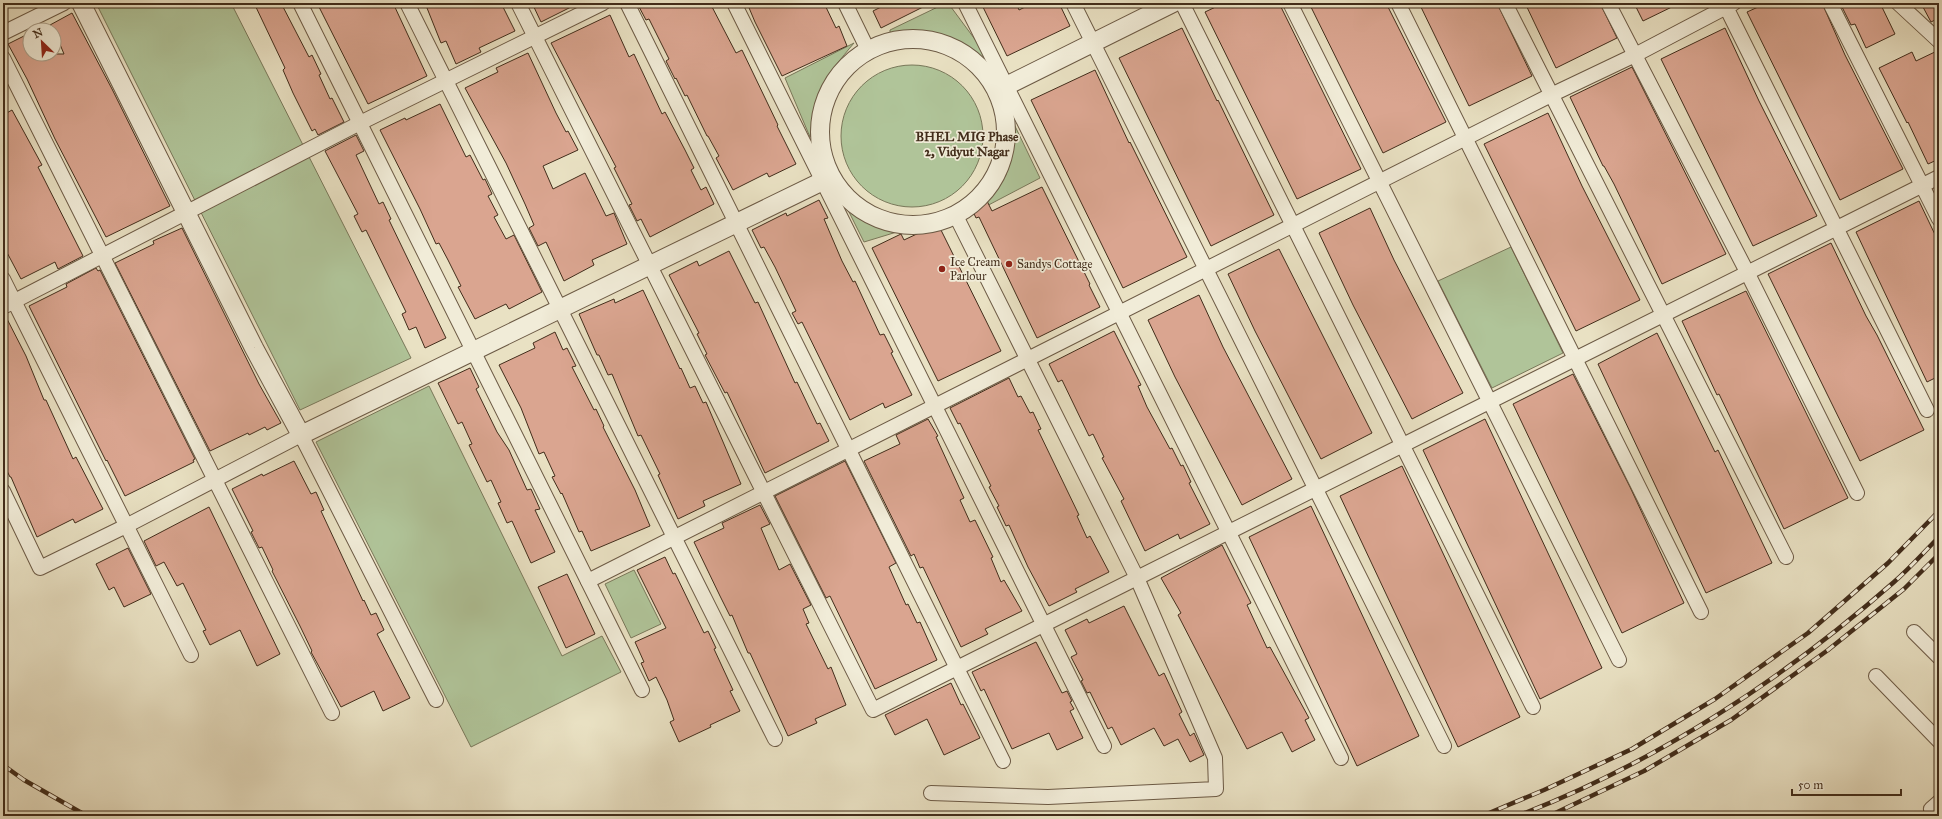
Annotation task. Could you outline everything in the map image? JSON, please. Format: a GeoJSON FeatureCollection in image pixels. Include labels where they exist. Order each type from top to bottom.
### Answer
{"type":"FeatureCollection","features":[{"type":"Feature","properties":{"kind":"street"},"geometry":{"type":"LineString","coordinates":[[3,33],[64,3]]}},
{"type":"Feature","properties":{"kind":"street"},"geometry":{"type":"LineString","coordinates":[[81,3],[186,213],[436,700]]}},
{"type":"Feature","properties":{"kind":"street"},"geometry":{"type":"LineString","coordinates":[[300,3],[642,690]]}},
{"type":"Feature","properties":{"kind":"street"},"geometry":{"type":"LineString","coordinates":[[407,3],[775,739]]}},
{"type":"Feature","properties":{"kind":"street"},"geometry":{"type":"LineString","coordinates":[[518,3],[873,710],[1939,177]]}},
{"type":"Feature","properties":{"kind":"street"},"geometry":{"type":"LineString","coordinates":[[8,304],[360,123],[603,3]]}},
{"type":"Feature","properties":{"kind":"street"},"geometry":{"type":"LineString","coordinates":[[627,3],[1003,761]]}},
{"type":"Feature","properties":{"kind":"street"},"geometry":{"type":"LineString","coordinates":[[734,3],[826,180],[934,406],[1104,746]]}},
{"type":"Feature","properties":{"kind":"street"},"geometry":{"type":"LineString","coordinates":[[845,3],[868,50]]}},
{"type":"Feature","properties":{"kind":"street"},"geometry":{"type":"LineString","coordinates":[[965,3],[1002,88],[1119,313],[1341,758]]}},
{"type":"Feature","properties":{"kind":"street"},"geometry":{"type":"LineString","coordinates":[[1073,3],[1444,746]]}},
{"type":"Feature","properties":{"kind":"street"},"geometry":{"type":"LineString","coordinates":[[1002,88],[1173,3]]}},
{"type":"Feature","properties":{"kind":"street"},"geometry":{"type":"LineString","coordinates":[[1182,3],[1534,707]]}},
{"type":"Feature","properties":{"kind":"street"},"geometry":{"type":"LineString","coordinates":[[1290,3],[1619,660]]}},
{"type":"Feature","properties":{"kind":"street"},"geometry":{"type":"LineString","coordinates":[[1398,3],[1701,612]]}},
{"type":"Feature","properties":{"kind":"street"},"geometry":{"type":"LineString","coordinates":[[1505,3],[1786,558]]}},
{"type":"Feature","properties":{"kind":"street"},"geometry":{"type":"LineString","coordinates":[[1608,3],[1747,272],[1857,493]]}},
{"type":"Feature","properties":{"kind":"street"},"geometry":{"type":"LineString","coordinates":[[1830,3],[1939,219]]}},
{"type":"Feature","properties":{"kind":"street"},"geometry":{"type":"LineString","coordinates":[[1898,3],[1939,41]]}},
{"type":"Feature","properties":{"kind":"street"},"geometry":{"type":"LineString","coordinates":[[588,580],[1551,95],[1635,55],[1728,4],[1836,228],[1927,410]]}},
{"type":"Feature","properties":{"kind":"street"},"geometry":{"type":"LineString","coordinates":[[927,39],[956,48],[980,66],[1002,88],[1006,118],[1006,147],[997,175],[979,199],[956,216],[928,225],[899,225],[871,216],[847,200],[826,180],[820,149],[820,120],[828,92],[845,68],[868,50],[897,40],[927,39]]}},
{"type":"Feature","properties":{"kind":"street"},"geometry":{"type":"LineString","coordinates":[[3,58],[332,713]]}},
{"type":"Feature","properties":{"kind":"street"},"geometry":{"type":"LineString","coordinates":[[3,491],[40,568],[126,526],[300,435],[826,180]]}},
{"type":"Feature","properties":{"kind":"street"},"geometry":{"type":"LineString","coordinates":[[931,793],[1048,797],[1216,789],[1215,758],[1138,578],[956,216]]}},
{"type":"Feature","properties":{"kind":"street"},"geometry":{"type":"LineString","coordinates":[[3,279],[8,304],[126,526],[191,655]]}},
{"type":"Feature","properties":{"kind":"street"},"geometry":{"type":"LineString","coordinates":[[1914,632],[1939,657]]}},
{"type":"Feature","properties":{"kind":"street"},"geometry":{"type":"LineString","coordinates":[[1876,676],[1939,740]]}},
{"type":"Feature","properties":{"kind":"street"},"geometry":{"type":"LineString","coordinates":[[1934,816],[1931,809],[1939,802]]}},
{"type":"Feature","properties":{"kind":"green space"},"geometry":{"type":"Polygon","coordinates":[[[96,3],[231,3],[411,358],[300,410],[96,3]]]}},
{"type":"Feature","properties":{"kind":"green space"},"geometry":{"type":"Polygon","coordinates":[[[948,3],[988,57],[986,60],[982,60],[961,46],[941,39],[920,35],[895,34],[890,32],[890,30],[948,3]]]}},
{"type":"Feature","properties":{"kind":"green space"},"geometry":{"type":"Polygon","coordinates":[[[854,43],[836,65],[823,86],[815,108],[810,137],[785,78],[854,43]]]}},
{"type":"Feature","properties":{"kind":"green space"},"geometry":{"type":"Polygon","coordinates":[[[919,65],[946,73],[963,85],[978,109],[982,122],[982,150],[978,163],[963,187],[939,202],[926,206],[905,207],[878,199],[861,187],[846,163],[842,150],[841,129],[849,102],[861,85],[885,70],[898,66],[919,65]]]}},
{"type":"Feature","properties":{"kind":"green space"},"geometry":{"type":"Polygon","coordinates":[[[1014,124],[1040,178],[979,210],[1006,175],[1014,140],[1014,124]]]}},
{"type":"Feature","properties":{"kind":"green space"},"geometry":{"type":"Polygon","coordinates":[[[846,206],[865,221],[884,228],[900,231],[864,242],[846,206]]]}},
{"type":"Feature","properties":{"kind":"green space"},"geometry":{"type":"Polygon","coordinates":[[[1511,247],[1563,353],[1492,388],[1438,281],[1511,247]]]}},
{"type":"Feature","properties":{"kind":"green space"},"geometry":{"type":"Polygon","coordinates":[[[429,386],[562,656],[602,636],[621,672],[471,747],[316,442],[429,386]]]}},
{"type":"Feature","properties":{"kind":"green space"},"geometry":{"type":"Polygon","coordinates":[[[634,570],[661,624],[631,638],[605,584],[634,570]]]}},
{"type":"Feature","properties":{"kind":"building"},"geometry":{"type":"Polygon","coordinates":[[[254,3],[281,3],[309,57],[312,55],[330,99],[332,98],[344,122],[318,135],[315,129],[312,131],[293,93],[283,70],[285,68],[254,3]]]}},
{"type":"Feature","properties":{"kind":"building"},"geometry":{"type":"Polygon","coordinates":[[[317,3],[393,3],[427,76],[368,104],[317,3]]]}},
{"type":"Feature","properties":{"kind":"building"},"geometry":{"type":"Polygon","coordinates":[[[425,3],[501,3],[515,31],[479,48],[481,52],[456,64],[446,41],[441,43],[425,3]]]}},
{"type":"Feature","properties":{"kind":"building"},"geometry":{"type":"Polygon","coordinates":[[[532,3],[579,3],[541,22],[532,3]]]}},
{"type":"Feature","properties":{"kind":"building"},"geometry":{"type":"Polygon","coordinates":[[[637,3],[710,3],[736,53],[742,50],[796,164],[769,177],[767,173],[733,190],[716,158],[719,156],[707,136],[687,95],[685,96],[666,61],[669,59],[649,19],[646,20],[637,3]]]}},
{"type":"Feature","properties":{"kind":"building"},"geometry":{"type":"Polygon","coordinates":[[[747,3],[824,3],[836,28],[839,26],[847,46],[782,76],[747,3]]]}},
{"type":"Feature","properties":{"kind":"building"},"geometry":{"type":"Polygon","coordinates":[[[889,3],[931,3],[881,28],[873,11],[889,3]]]}},
{"type":"Feature","properties":{"kind":"building"},"geometry":{"type":"Polygon","coordinates":[[[981,3],[1016,3],[1019,10],[1033,3],[1059,3],[1070,26],[1007,56],[981,3]]]}},
{"type":"Feature","properties":{"kind":"building"},"geometry":{"type":"Polygon","coordinates":[[[1224,3],[1279,3],[1361,169],[1297,199],[1205,12],[1224,3]]]}},
{"type":"Feature","properties":{"kind":"building"},"geometry":{"type":"Polygon","coordinates":[[[1309,3],[1386,3],[1446,122],[1383,153],[1309,3]]]}},
{"type":"Feature","properties":{"kind":"building"},"geometry":{"type":"Polygon","coordinates":[[[1419,3],[1497,3],[1532,76],[1469,106],[1419,3]]]}},
{"type":"Feature","properties":{"kind":"building"},"geometry":{"type":"Polygon","coordinates":[[[1525,3],[1600,3],[1617,38],[1556,68],[1525,3]]]}},
{"type":"Feature","properties":{"kind":"building"},"geometry":{"type":"Polygon","coordinates":[[[1634,3],[1680,3],[1643,21],[1634,3]]]}},
{"type":"Feature","properties":{"kind":"building"},"geometry":{"type":"Polygon","coordinates":[[[1767,3],[1822,3],[1845,55],[1903,169],[1840,200],[1747,12],[1767,3]]]}},
{"type":"Feature","properties":{"kind":"building"},"geometry":{"type":"Polygon","coordinates":[[[1840,3],[1880,3],[1895,34],[1866,48],[1855,24],[1851,25],[1840,3]]]}},
{"type":"Feature","properties":{"kind":"building"},"geometry":{"type":"Polygon","coordinates":[[[1932,3],[1939,3],[1939,18],[1931,22],[1923,7],[1932,3]]]}},
{"type":"Feature","properties":{"kind":"building"},"geometry":{"type":"Polygon","coordinates":[[[72,13],[112,89],[170,206],[106,237],[8,44],[22,37],[22,62],[62,62],[62,54],[64,54],[62,49],[62,22],[56,22],[72,13]]]}},
{"type":"Feature","properties":{"kind":"building"},"geometry":{"type":"Polygon","coordinates":[[[610,15],[629,57],[634,54],[662,114],[665,112],[685,150],[694,168],[691,170],[701,190],[706,187],[714,204],[650,237],[641,219],[637,221],[629,205],[632,204],[614,168],[616,167],[551,43],[610,15]]]}},
{"type":"Feature","properties":{"kind":"building"},"geometry":{"type":"Polygon","coordinates":[[[1182,28],[1274,215],[1211,246],[1119,58],[1182,28]]]}},
{"type":"Feature","properties":{"kind":"building"},"geometry":{"type":"Polygon","coordinates":[[[1725,28],[1759,101],[1817,216],[1753,246],[1661,59],[1725,28]]]}},
{"type":"Feature","properties":{"kind":"building"},"geometry":{"type":"Polygon","coordinates":[[[1939,50],[1939,159],[1928,164],[1908,122],[1907,123],[1879,68],[1912,52],[1916,61],[1939,50]]]}},
{"type":"Feature","properties":{"kind":"building"},"geometry":{"type":"Polygon","coordinates":[[[528,53],[556,113],[578,150],[543,166],[553,189],[585,173],[606,216],[614,213],[627,244],[592,260],[594,265],[564,281],[546,242],[538,246],[529,228],[534,225],[525,204],[506,163],[465,88],[498,72],[496,68],[528,53]]]}},
{"type":"Feature","properties":{"kind":"building"},"geometry":{"type":"Polygon","coordinates":[[[1632,67],[1726,254],[1662,284],[1570,97],[1632,67]]]}},
{"type":"Feature","properties":{"kind":"building"},"geometry":{"type":"Polygon","coordinates":[[[1095,70],[1129,143],[1130,142],[1187,257],[1123,288],[1031,100],[1095,70]]]}},
{"type":"Feature","properties":{"kind":"building"},"geometry":{"type":"Polygon","coordinates":[[[440,104],[466,157],[470,155],[483,180],[485,179],[492,194],[488,196],[498,215],[494,217],[506,239],[514,235],[542,292],[509,309],[506,304],[475,319],[458,287],[461,286],[448,260],[439,243],[436,244],[380,130],[440,104]]]}},
{"type":"Feature","properties":{"kind":"building"},"geometry":{"type":"Polygon","coordinates":[[[12,110],[42,165],[38,167],[83,256],[58,269],[55,262],[21,279],[3,245],[3,115],[12,110]]]}},
{"type":"Feature","properties":{"kind":"building"},"geometry":{"type":"Polygon","coordinates":[[[1548,113],[1582,186],[1640,300],[1576,331],[1484,144],[1548,113]]]}},
{"type":"Feature","properties":{"kind":"building"},"geometry":{"type":"Polygon","coordinates":[[[356,135],[364,151],[356,155],[379,204],[383,202],[391,219],[389,220],[446,338],[425,348],[416,327],[409,330],[402,314],[406,312],[366,230],[362,232],[354,216],[358,214],[325,151],[356,135]]]}},
{"type":"Feature","properties":{"kind":"building"},"geometry":{"type":"Polygon","coordinates":[[[1042,187],[1100,307],[1037,338],[979,217],[976,218],[971,207],[986,199],[992,211],[1042,187]]]}},
{"type":"Feature","properties":{"kind":"building"},"geometry":{"type":"Polygon","coordinates":[[[819,200],[828,218],[824,219],[842,261],[853,282],[855,281],[880,335],[884,334],[893,352],[891,353],[912,395],[885,408],[883,403],[850,420],[802,322],[798,324],[792,313],[796,311],[775,267],[764,247],[761,248],[752,230],[786,213],[787,216],[819,200]]]}},
{"type":"Feature","properties":{"kind":"building"},"geometry":{"type":"Polygon","coordinates":[[[1919,201],[1939,243],[1939,376],[1927,382],[1856,232],[1919,201]]]}},
{"type":"Feature","properties":{"kind":"building"},"geometry":{"type":"Polygon","coordinates":[[[1370,208],[1394,260],[1463,393],[1412,419],[1353,305],[1319,233],[1370,208]]]}},
{"type":"Feature","properties":{"kind":"building"},"geometry":{"type":"Polygon","coordinates":[[[938,224],[1001,351],[938,381],[872,248],[901,234],[904,240],[938,224]]]}},
{"type":"Feature","properties":{"kind":"building"},"geometry":{"type":"Polygon","coordinates":[[[182,228],[259,384],[281,423],[267,430],[265,427],[249,435],[248,433],[210,451],[115,263],[154,244],[153,241],[182,228]]]}},
{"type":"Feature","properties":{"kind":"building"},"geometry":{"type":"Polygon","coordinates":[[[1831,243],[1924,430],[1860,461],[1768,274],[1831,243]]]}},
{"type":"Feature","properties":{"kind":"building"},"geometry":{"type":"Polygon","coordinates":[[[1279,249],[1372,433],[1321,459],[1255,331],[1228,274],[1279,249]]]}},
{"type":"Feature","properties":{"kind":"building"},"geometry":{"type":"Polygon","coordinates":[[[729,251],[755,303],[758,302],[795,383],[797,382],[817,424],[820,423],[829,441],[765,473],[727,392],[725,393],[705,355],[707,354],[697,334],[699,333],[669,275],[697,261],[699,266],[729,251]]]}},
{"type":"Feature","properties":{"kind":"building"},"geometry":{"type":"Polygon","coordinates":[[[96,268],[98,271],[100,270],[195,459],[193,460],[194,462],[125,496],[29,306],[67,287],[66,284],[96,268]]]}},
{"type":"Feature","properties":{"kind":"building"},"geometry":{"type":"Polygon","coordinates":[[[643,290],[690,388],[695,386],[703,403],[706,402],[741,484],[703,501],[705,506],[678,519],[658,475],[660,474],[641,435],[638,436],[612,374],[608,375],[599,355],[597,355],[579,314],[614,299],[615,303],[643,290]]]}},
{"type":"Feature","properties":{"kind":"building"},"geometry":{"type":"Polygon","coordinates":[[[1746,291],[1848,498],[1784,529],[1682,321],[1746,291]]]}},
{"type":"Feature","properties":{"kind":"building"},"geometry":{"type":"Polygon","coordinates":[[[1199,295],[1223,347],[1292,479],[1242,505],[1175,377],[1148,320],[1199,295]]]}},
{"type":"Feature","properties":{"kind":"building"},"geometry":{"type":"Polygon","coordinates":[[[3,315],[5,315],[26,356],[44,400],[46,400],[73,459],[76,457],[103,509],[75,523],[73,519],[37,537],[11,477],[3,463],[3,315]]]}},
{"type":"Feature","properties":{"kind":"building"},"geometry":{"type":"Polygon","coordinates":[[[1114,331],[1141,385],[1138,386],[1147,407],[1170,449],[1172,448],[1181,466],[1183,465],[1191,482],[1189,483],[1210,524],[1180,539],[1178,534],[1145,551],[1121,501],[1124,499],[1102,458],[1104,457],[1093,434],[1089,436],[1062,380],[1058,382],[1049,364],[1114,331]]]}},
{"type":"Feature","properties":{"kind":"building"},"geometry":{"type":"Polygon","coordinates":[[[555,332],[563,350],[567,348],[576,366],[572,367],[594,410],[596,409],[604,426],[603,427],[635,490],[650,526],[591,551],[582,531],[579,532],[562,493],[561,494],[552,477],[555,476],[544,452],[539,454],[521,408],[499,365],[535,348],[533,343],[555,332]]]}},
{"type":"Feature","properties":{"kind":"building"},"geometry":{"type":"Polygon","coordinates":[[[1657,333],[1715,452],[1718,450],[1772,563],[1706,593],[1598,364],[1657,333]]]}},
{"type":"Feature","properties":{"kind":"building"},"geometry":{"type":"Polygon","coordinates":[[[470,368],[479,387],[476,389],[497,432],[509,450],[527,490],[531,489],[540,509],[535,510],[555,552],[531,563],[512,521],[507,523],[498,503],[501,502],[491,480],[487,482],[469,445],[472,444],[462,422],[458,424],[438,383],[470,368]]]}},
{"type":"Feature","properties":{"kind":"building"},"geometry":{"type":"Polygon","coordinates":[[[1573,374],[1630,487],[1684,603],[1622,633],[1513,404],[1573,374]]]}},
{"type":"Feature","properties":{"kind":"building"},"geometry":{"type":"Polygon","coordinates":[[[1009,378],[1018,397],[1021,396],[1030,413],[1033,412],[1041,429],[1038,430],[1079,515],[1077,516],[1087,538],[1090,536],[1109,572],[1075,589],[1077,592],[1049,606],[1028,567],[1009,525],[1006,526],[997,507],[999,506],[989,487],[991,486],[960,423],[958,424],[950,408],[1009,378]]]}},
{"type":"Feature","properties":{"kind":"building"},"geometry":{"type":"Polygon","coordinates":[[[928,419],[938,436],[936,437],[964,498],[960,500],[970,522],[975,520],[993,557],[991,558],[1001,582],[1004,580],[1022,611],[985,629],[988,634],[961,647],[923,567],[920,568],[914,554],[911,556],[864,461],[900,444],[896,435],[928,419]]]}},
{"type":"Feature","properties":{"kind":"building"},"geometry":{"type":"Polygon","coordinates":[[[1485,419],[1602,668],[1540,699],[1423,450],[1485,419]]]}},
{"type":"Feature","properties":{"kind":"building"},"geometry":{"type":"Polygon","coordinates":[[[294,461],[311,494],[316,492],[324,510],[321,511],[363,601],[364,600],[371,615],[376,613],[384,630],[377,634],[410,698],[383,711],[374,691],[341,707],[311,652],[312,651],[272,571],[273,570],[262,547],[259,548],[251,532],[253,531],[232,489],[262,474],[263,476],[294,461]]]}},
{"type":"Feature","properties":{"kind":"building"},"geometry":{"type":"Polygon","coordinates":[[[845,461],[896,563],[889,567],[906,605],[908,604],[917,623],[920,622],[937,660],[875,689],[830,596],[826,598],[775,496],[845,461]]]}},
{"type":"Feature","properties":{"kind":"building"},"geometry":{"type":"Polygon","coordinates":[[[1402,466],[1520,717],[1458,747],[1340,496],[1402,466]]]}},
{"type":"Feature","properties":{"kind":"building"},"geometry":{"type":"Polygon","coordinates":[[[760,505],[770,524],[761,528],[779,570],[790,564],[811,605],[803,609],[809,623],[806,624],[828,669],[831,667],[846,705],[815,719],[817,723],[788,736],[750,653],[748,653],[732,615],[730,616],[694,542],[724,528],[722,523],[760,505]]]}},
{"type":"Feature","properties":{"kind":"building"},"geometry":{"type":"Polygon","coordinates":[[[1311,506],[1419,736],[1357,766],[1249,537],[1311,506]]]}},
{"type":"Feature","properties":{"kind":"building"},"geometry":{"type":"Polygon","coordinates":[[[209,507],[280,654],[257,666],[240,630],[210,645],[203,631],[206,630],[183,583],[177,586],[164,562],[156,566],[144,541],[209,507]]]}},
{"type":"Feature","properties":{"kind":"building"},"geometry":{"type":"Polygon","coordinates":[[[1222,545],[1251,603],[1247,605],[1267,648],[1270,647],[1309,718],[1305,720],[1315,740],[1292,752],[1282,732],[1247,749],[1178,615],[1181,613],[1161,578],[1222,545]]]}},
{"type":"Feature","properties":{"kind":"building"},"geometry":{"type":"Polygon","coordinates":[[[128,548],[151,594],[124,607],[114,587],[109,590],[96,564],[128,548]]]}},
{"type":"Feature","properties":{"kind":"building"},"geometry":{"type":"Polygon","coordinates":[[[665,557],[673,574],[675,573],[704,633],[708,631],[716,648],[714,649],[733,690],[730,691],[740,711],[679,742],[670,722],[674,720],[667,700],[656,677],[649,681],[641,663],[644,662],[635,642],[666,628],[637,570],[665,557]]]}},
{"type":"Feature","properties":{"kind":"building"},"geometry":{"type":"Polygon","coordinates":[[[567,574],[595,634],[566,648],[538,587],[567,574]]]}},
{"type":"Feature","properties":{"kind":"building"},"geometry":{"type":"Polygon","coordinates":[[[1124,606],[1159,676],[1164,673],[1182,712],[1179,714],[1190,736],[1194,733],[1204,755],[1190,762],[1178,739],[1164,746],[1154,728],[1121,745],[1112,727],[1108,729],[1090,692],[1087,693],[1081,681],[1083,680],[1071,657],[1077,654],[1065,630],[1087,619],[1089,623],[1124,606]]]}},
{"type":"Feature","properties":{"kind":"building"},"geometry":{"type":"Polygon","coordinates":[[[1036,642],[1062,693],[1067,691],[1072,701],[1070,702],[1074,709],[1070,711],[1083,738],[1057,750],[1049,733],[1012,749],[984,689],[981,691],[972,672],[1036,642]]]}},
{"type":"Feature","properties":{"kind":"building"},"geometry":{"type":"Polygon","coordinates":[[[951,683],[961,705],[963,704],[980,738],[944,755],[927,719],[895,735],[885,715],[951,683]]]}},
{"type":"Feature","properties":{"kind":"railway"},"geometry":{"type":"LineString","coordinates":[[1482,816],[1544,790],[1632,749],[1715,699],[1808,633],[1888,563],[1939,511]]}},
{"type":"Feature","properties":{"kind":"railway"},"geometry":{"type":"LineString","coordinates":[[1517,816],[1568,795],[1618,771],[1667,745],[1716,716],[1808,652],[1852,618],[1900,577],[1939,537]]}},
{"type":"Feature","properties":{"kind":"railway"},"geometry":{"type":"LineString","coordinates":[[1549,816],[1644,771],[1731,720],[1828,650],[1904,589],[1939,554]]}},
{"type":"Feature","properties":{"kind":"railway"},"geometry":{"type":"LineString","coordinates":[[3,765],[24,780],[87,816]]}},
{"type":"Feature","properties":{"kind":"place","name":"Sandys Cottage"},"geometry":{"type":"Point","coordinates":[1009,264]}},
{"type":"Feature","properties":{"kind":"place","name":"Ice Cream Parlour"},"geometry":{"type":"Point","coordinates":[942,269]}},
{"type":"Feature","properties":{"kind":"district","name":"BHEL MIG Phase 2, Vidyut Nagar"},"geometry":{"type":"Point","coordinates":[967,144]}}]}
